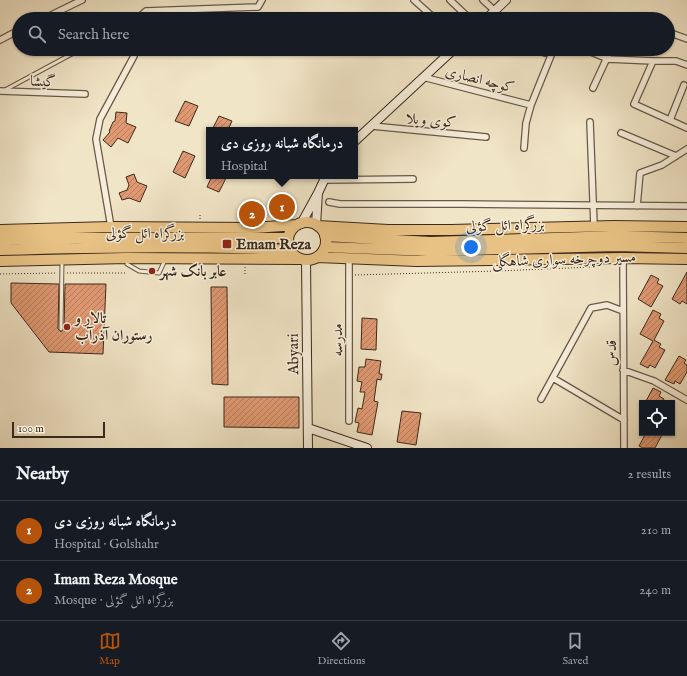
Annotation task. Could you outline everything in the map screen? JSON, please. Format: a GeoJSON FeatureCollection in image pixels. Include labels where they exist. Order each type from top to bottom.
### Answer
{"type":"FeatureCollection","features":[{"type":"Feature","properties":{"kind":"highway"},"geometry":{"type":"LineString","coordinates":[[0,230],[111,227],[252,228],[299,225],[306,223],[317,226],[388,230],[451,230],[594,226],[687,227]]}},
{"type":"Feature","properties":{"kind":"highway"},"geometry":{"type":"LineString","coordinates":[[299,225],[290,233],[288,244],[293,254],[303,260]]}},
{"type":"Feature","properties":{"kind":"highway"},"geometry":{"type":"LineString","coordinates":[[317,226],[325,241],[322,252],[318,257]]}},
{"type":"Feature","properties":{"kind":"highway","name":"بزرگراه ائل گؤلی"},"geometry":{"type":"LineString","coordinates":[[325,241],[430,242],[618,236],[687,238]]}},
{"type":"Feature","properties":{"kind":"highway","name":"بزرگراه ائل گؤلی"},"geometry":{"type":"LineString","coordinates":[[0,240],[75,238],[288,238]]}},
{"type":"Feature","properties":{"kind":"highway","name":"بزرگراه ائل گؤلی"},"geometry":{"type":"LineString","coordinates":[[325,241],[430,251],[617,246],[687,248]]}},
{"type":"Feature","properties":{"kind":"highway","name":"بزرگراه ائل گؤلی"},"geometry":{"type":"LineString","coordinates":[[0,250],[134,247],[260,248],[290,250]]}},
{"type":"Feature","properties":{"kind":"highway"},"geometry":{"type":"LineString","coordinates":[[0,261],[166,258],[303,260],[318,257],[417,261],[623,258],[687,259]]}},
{"type":"Feature","properties":{"kind":"main road"},"geometry":{"type":"LineString","coordinates":[[495,11],[506,0]]}},
{"type":"Feature","properties":{"kind":"main road"},"geometry":{"type":"LineString","coordinates":[[358,138],[447,56]]}},
{"type":"Feature","properties":{"kind":"main road"},"geometry":{"type":"LineString","coordinates":[[299,225],[325,179]]}},
{"type":"Feature","properties":{"kind":"main road"},"geometry":{"type":"LineString","coordinates":[[317,226],[318,193]]}},
{"type":"Feature","properties":{"kind":"main road","name":"Abyari"},"geometry":{"type":"LineString","coordinates":[[303,260],[308,448]]}},
{"type":"Feature","properties":{"kind":"main road"},"geometry":{"type":"LineString","coordinates":[[308,428],[350,445],[367,448]]}},
{"type":"Feature","properties":{"kind":"street"},"geometry":{"type":"LineString","coordinates":[[57,12],[82,0]]}},
{"type":"Feature","properties":{"kind":"street"},"geometry":{"type":"LineString","coordinates":[[145,12],[258,7],[262,0]]}},
{"type":"Feature","properties":{"kind":"street"},"geometry":{"type":"LineString","coordinates":[[414,0],[427,12]]}},
{"type":"Feature","properties":{"kind":"street"},"geometry":{"type":"LineString","coordinates":[[450,0],[463,12]]}},
{"type":"Feature","properties":{"kind":"street"},"geometry":{"type":"LineString","coordinates":[[483,0],[495,11]]}},
{"type":"Feature","properties":{"kind":"street"},"geometry":{"type":"LineString","coordinates":[[0,40],[12,34]]}},
{"type":"Feature","properties":{"kind":"street"},"geometry":{"type":"LineString","coordinates":[[675,35],[687,39]]}},
{"type":"Feature","properties":{"kind":"street"},"geometry":{"type":"LineString","coordinates":[[111,227],[96,139],[100,119],[134,56]]}},
{"type":"Feature","properties":{"kind":"street"},"geometry":{"type":"LineString","coordinates":[[524,148],[526,123],[531,105],[551,56]]}},
{"type":"Feature","properties":{"kind":"street"},"geometry":{"type":"LineString","coordinates":[[599,56],[608,60],[676,61],[687,65]]}},
{"type":"Feature","properties":{"kind":"street"},"geometry":{"type":"LineString","coordinates":[[594,88],[609,56]]}},
{"type":"Feature","properties":{"kind":"street"},"geometry":{"type":"LineString","coordinates":[[653,60],[634,104],[687,128]]}},
{"type":"Feature","properties":{"kind":"street","name":"کوچه انصاری"},"geometry":{"type":"LineString","coordinates":[[423,78],[531,105]]}},
{"type":"Feature","properties":{"kind":"street"},"geometry":{"type":"LineString","coordinates":[[670,120],[684,85]]}},
{"type":"Feature","properties":{"kind":"street","name":"گیشا"},"geometry":{"type":"LineString","coordinates":[[2,91],[85,94]]}},
{"type":"Feature","properties":{"kind":"street"},"geometry":{"type":"LineString","coordinates":[[590,122],[594,226]]}},
{"type":"Feature","properties":{"kind":"street","name":"کوی ویلا"},"geometry":{"type":"LineString","coordinates":[[372,126],[486,137]]}},
{"type":"Feature","properties":{"kind":"street"},"geometry":{"type":"LineString","coordinates":[[621,133],[676,156]]}},
{"type":"Feature","properties":{"kind":"street"},"geometry":{"type":"LineString","coordinates":[[637,206],[640,173],[662,165],[687,149]]}},
{"type":"Feature","properties":{"kind":"street"},"geometry":{"type":"LineString","coordinates":[[358,178],[413,179]]}},
{"type":"Feature","properties":{"kind":"street"},"geometry":{"type":"LineString","coordinates":[[329,202],[340,204],[687,206]]}},
{"type":"Feature","properties":{"kind":"street","name":"مدرسه"},"geometry":{"type":"LineString","coordinates":[[349,258],[349,421]]}},
{"type":"Feature","properties":{"kind":"street","name":"قدس"},"geometry":{"type":"LineString","coordinates":[[623,258],[624,448]]}},
{"type":"Feature","properties":{"kind":"street"},"geometry":{"type":"LineString","coordinates":[[541,399],[591,308],[607,305],[623,311]]}},
{"type":"Feature","properties":{"kind":"street"},"geometry":{"type":"LineString","coordinates":[[623,370],[654,381],[687,400]]}},
{"type":"Feature","properties":{"kind":"street"},"geometry":{"type":"LineString","coordinates":[[553,378],[624,420]]}},
{"type":"Feature","properties":{"kind":"lane"},"geometry":{"type":"LineString","coordinates":[[2,91],[68,56]]}},
{"type":"Feature","properties":{"kind":"lane"},"geometry":{"type":"LineString","coordinates":[[127,264],[139,271],[159,273],[166,258]]}},
{"type":"Feature","properties":{"kind":"lane"},"geometry":{"type":"LineString","coordinates":[[61,329],[62,259]]}},
{"type":"Feature","properties":{"kind":"path","name":"مسیر دوچرخه سواری شاهگلی"},"geometry":{"type":"LineString","coordinates":[[349,275],[592,267]]}},
{"type":"Feature","properties":{"kind":"building"},"geometry":{"type":"Polygon","coordinates":[[[185,101],[198,106],[189,126],[175,121],[185,101]]]}},
{"type":"Feature","properties":{"kind":"building"},"geometry":{"type":"Polygon","coordinates":[[[116,112],[127,113],[126,123],[136,127],[128,143],[118,138],[111,147],[103,140],[110,132],[109,131],[113,122],[115,121],[116,112]]]}},
{"type":"Feature","properties":{"kind":"building"},"geometry":{"type":"Polygon","coordinates":[[[219,116],[232,121],[229,127],[214,127],[219,116]]]}},
{"type":"Feature","properties":{"kind":"building"},"geometry":{"type":"Polygon","coordinates":[[[183,151],[195,156],[185,178],[173,172],[183,151]]]}},
{"type":"Feature","properties":{"kind":"building"},"geometry":{"type":"Polygon","coordinates":[[[134,174],[137,182],[147,186],[140,202],[129,198],[122,200],[119,193],[127,190],[129,185],[126,177],[134,174]]]}},
{"type":"Feature","properties":{"kind":"building"},"geometry":{"type":"Polygon","coordinates":[[[211,179],[226,179],[219,192],[207,187],[211,179]]]}},
{"type":"Feature","properties":{"kind":"building"},"geometry":{"type":"Polygon","coordinates":[[[687,272],[687,304],[682,301],[680,304],[672,299],[687,272]]]}},
{"type":"Feature","properties":{"kind":"building"},"geometry":{"type":"Polygon","coordinates":[[[651,275],[659,279],[657,283],[663,286],[651,307],[638,299],[651,275]]]}},
{"type":"Feature","properties":{"kind":"building","name":"تالار و رستوران آذرآب"},"geometry":{"type":"Polygon","coordinates":[[[11,283],[59,284],[58,329],[61,332],[64,329],[65,284],[106,284],[103,354],[49,352],[11,303],[11,283]]]}},
{"type":"Feature","properties":{"kind":"building"},"geometry":{"type":"Polygon","coordinates":[[[211,287],[227,287],[228,385],[212,384],[211,287]]]}},
{"type":"Feature","properties":{"kind":"building"},"geometry":{"type":"Polygon","coordinates":[[[653,310],[661,314],[659,318],[664,321],[654,340],[661,344],[659,347],[665,350],[655,368],[650,365],[648,368],[640,364],[653,341],[640,334],[653,310]]]}},
{"type":"Feature","properties":{"kind":"building"},"geometry":{"type":"Polygon","coordinates":[[[362,318],[377,319],[376,350],[361,349],[362,318]]]}},
{"type":"Feature","properties":{"kind":"building"},"geometry":{"type":"Polygon","coordinates":[[[679,356],[686,360],[684,363],[687,365],[687,372],[680,384],[675,381],[674,384],[665,380],[679,356]]]}},
{"type":"Feature","properties":{"kind":"building"},"geometry":{"type":"Polygon","coordinates":[[[366,359],[381,361],[379,374],[382,374],[381,380],[377,379],[374,401],[378,402],[372,435],[357,432],[359,423],[355,422],[358,408],[362,409],[365,392],[360,392],[362,382],[357,381],[359,367],[365,367],[366,359]]]}},
{"type":"Feature","properties":{"kind":"building"},"geometry":{"type":"Polygon","coordinates":[[[653,388],[661,392],[659,396],[664,399],[664,400],[647,400],[653,388]]]}},
{"type":"Feature","properties":{"kind":"building"},"geometry":{"type":"Polygon","coordinates":[[[224,397],[299,397],[299,428],[224,427],[224,397]]]}},
{"type":"Feature","properties":{"kind":"building"},"geometry":{"type":"Polygon","coordinates":[[[402,411],[421,413],[416,445],[397,442],[402,411]]]}},
{"type":"Feature","properties":{"kind":"building"},"geometry":{"type":"Polygon","coordinates":[[[644,436],[661,436],[655,448],[643,448],[639,446],[644,436]]]}},
{"type":"Feature","properties":{"kind":"place","name":"درمانگاه شبانه روزی دی"},"geometry":{"type":"Point","coordinates":[282,207]}},
{"type":"Feature","properties":{"kind":"place","name":"Imam Reza Mosque"},"geometry":{"type":"Point","coordinates":[252,214]}},
{"type":"Feature","properties":{"kind":"place","name":"Emam Reza"},"geometry":{"type":"Point","coordinates":[227,244]}},
{"type":"Feature","properties":{"kind":"place","name":"عابر بانک شهر"},"geometry":{"type":"Point","coordinates":[152,271]}},
{"type":"Feature","properties":{"kind":"place","name":"تالار و رستوران آذرآب"},"geometry":{"type":"Point","coordinates":[67,327]}}]}
